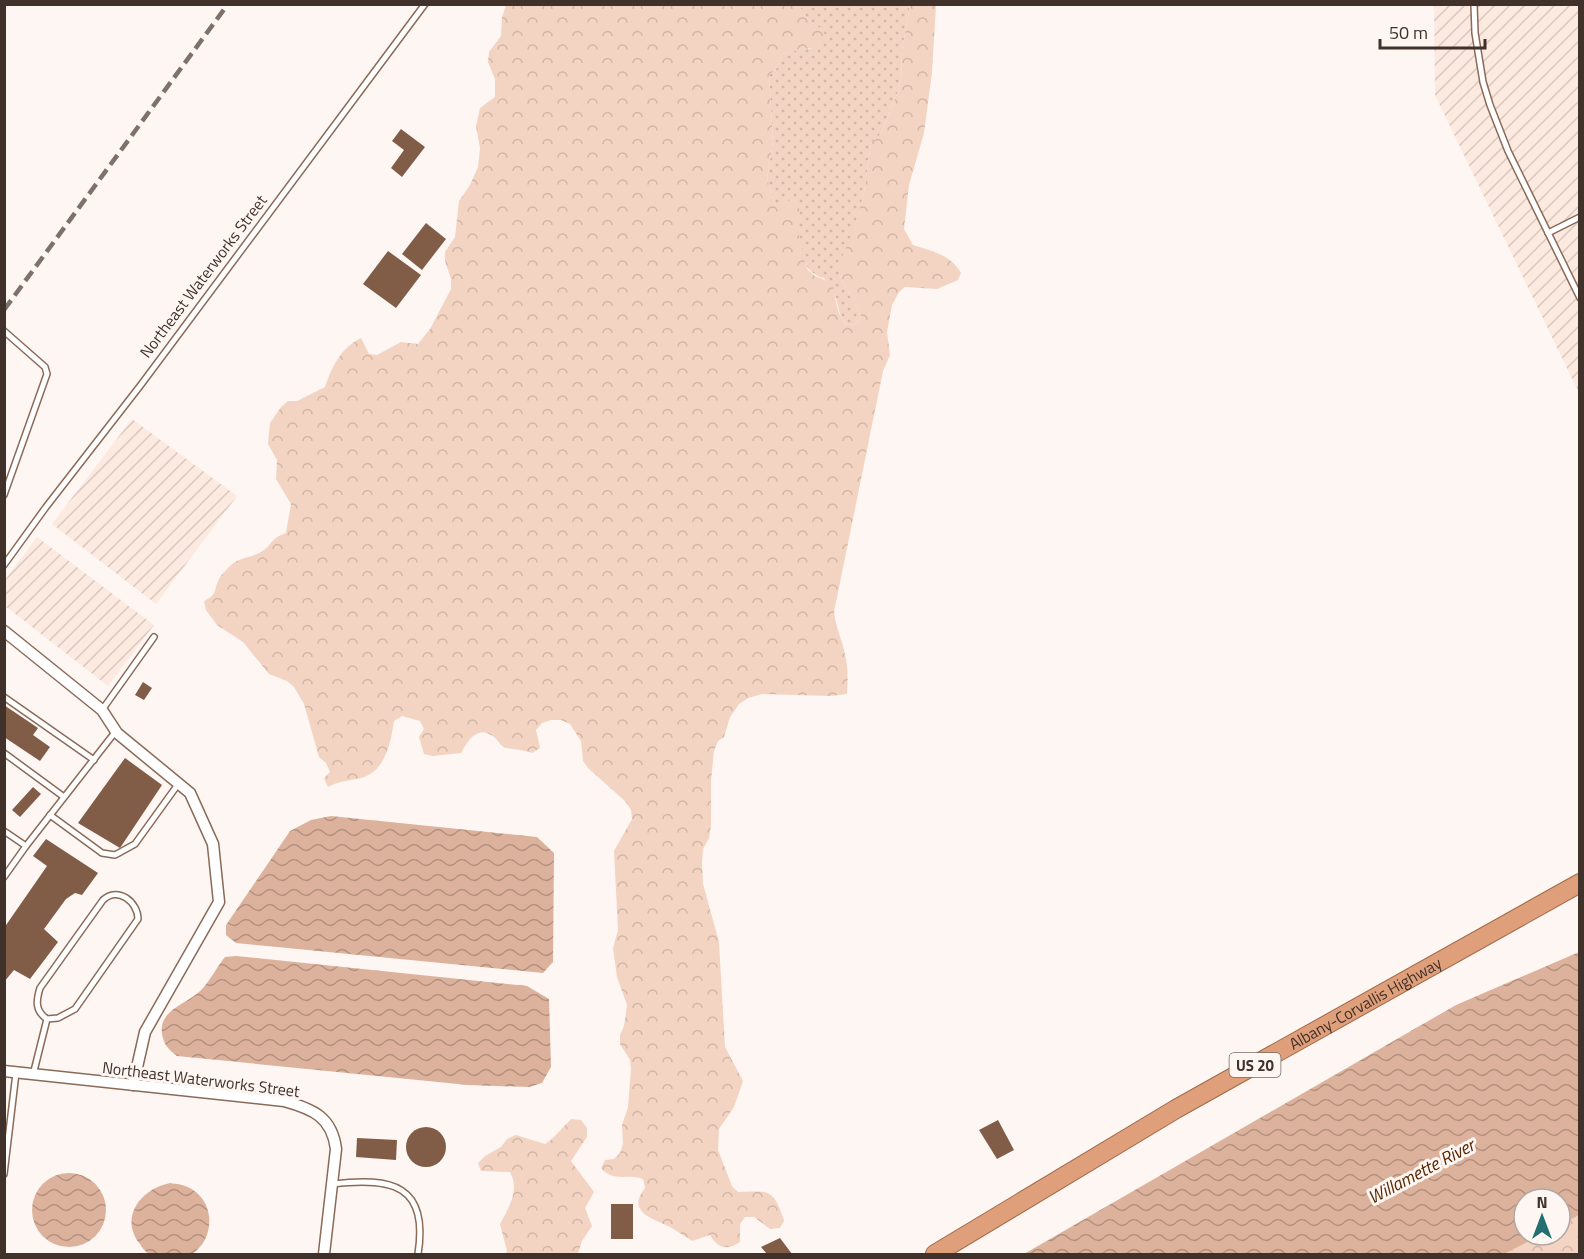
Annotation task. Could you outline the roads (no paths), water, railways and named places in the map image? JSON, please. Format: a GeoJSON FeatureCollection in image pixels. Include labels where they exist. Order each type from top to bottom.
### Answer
{"type":"FeatureCollection","features":[{"type":"Feature","properties":{"kind":"highway","name":"Albany-Corvallis Highway"},"geometry":{"type":"LineString","coordinates":[[935,1254],[1176,1109],[1580,883]]}},
{"type":"Feature","properties":{"kind":"street"},"geometry":{"type":"LineString","coordinates":[[4,632],[102,710],[116,730],[190,793],[213,844],[219,902],[145,1032],[133,1085]]}},
{"type":"Feature","properties":{"kind":"street","name":"Northeast Waterworks Street"},"geometry":{"type":"LineString","coordinates":[[4,1071],[284,1101],[306,1107],[323,1119],[335,1140],[333,1184],[324,1254]]}},
{"type":"Feature","properties":{"kind":"lane","name":"Northeast Waterworks Street"},"geometry":{"type":"LineString","coordinates":[[4,565],[425,4]]}},
{"type":"Feature","properties":{"kind":"lane"},"geometry":{"type":"LineString","coordinates":[[1474,4],[1475,33],[1483,81],[1490,105],[1508,151],[1580,298]]}},
{"type":"Feature","properties":{"kind":"lane"},"geometry":{"type":"LineString","coordinates":[[1548,233],[1580,217]]}},
{"type":"Feature","properties":{"kind":"lane"},"geometry":{"type":"LineString","coordinates":[[4,331],[45,367],[47,374],[4,495]]}},
{"type":"Feature","properties":{"kind":"lane"},"geometry":{"type":"LineString","coordinates":[[102,710],[154,637]]}},
{"type":"Feature","properties":{"kind":"lane"},"geometry":{"type":"LineString","coordinates":[[4,697],[94,760]]}},
{"type":"Feature","properties":{"kind":"lane"},"geometry":{"type":"LineString","coordinates":[[4,877],[116,730]]}},
{"type":"Feature","properties":{"kind":"lane"},"geometry":{"type":"LineString","coordinates":[[4,753],[64,797]]}},
{"type":"Feature","properties":{"kind":"lane"},"geometry":{"type":"LineString","coordinates":[[50,815],[102,853],[114,855],[135,844],[179,783]]}},
{"type":"Feature","properties":{"kind":"lane"},"geometry":{"type":"LineString","coordinates":[[4,831],[26,846]]}},
{"type":"Feature","properties":{"kind":"lane"},"geometry":{"type":"LineString","coordinates":[[117,895],[130,899],[138,914],[138,919],[75,1009],[58,1018],[47,1019],[39,1012],[37,1005],[40,988],[107,896],[117,895]]}},
{"type":"Feature","properties":{"kind":"lane"},"geometry":{"type":"LineString","coordinates":[[33,1075],[47,1019]]}},
{"type":"Feature","properties":{"kind":"lane"},"geometry":{"type":"LineString","coordinates":[[4,1174],[16,1073]]}},
{"type":"Feature","properties":{"kind":"lane"},"geometry":{"type":"LineString","coordinates":[[333,1184],[364,1180],[398,1186],[416,1205],[421,1236],[418,1254]]}},
{"type":"Feature","properties":{"kind":"water"},"geometry":{"type":"Polygon","coordinates":[[[331,816],[537,837],[554,853],[553,962],[543,973],[236,943],[226,935],[226,925],[290,831],[311,820],[331,816]]]}},
{"type":"Feature","properties":{"kind":"water","name":"Willamette River"},"geometry":{"type":"Polygon","coordinates":[[[1579,952],[1579,1215],[1572,1219],[1572,1187],[1512,1187],[1512,1247],[1518,1247],[1504,1254],[1024,1254],[1456,1005],[1579,952]]]}},
{"type":"Feature","properties":{"kind":"water"},"geometry":{"type":"Polygon","coordinates":[[[236,956],[527,986],[549,999],[551,1067],[542,1083],[529,1087],[468,1085],[177,1056],[163,1038],[162,1026],[165,1019],[203,988],[225,957],[236,956]]]}},
{"type":"Feature","properties":{"kind":"water"},"geometry":{"type":"Polygon","coordinates":[[[69,1173],[90,1179],[100,1189],[106,1210],[100,1231],[90,1241],[69,1247],[48,1241],[38,1231],[32,1210],[38,1189],[48,1179],[69,1173]]]}},
{"type":"Feature","properties":{"kind":"water"},"geometry":{"type":"Polygon","coordinates":[[[170,1183],[193,1190],[206,1204],[209,1213],[205,1240],[192,1254],[164,1256],[150,1254],[134,1234],[132,1224],[136,1206],[150,1191],[170,1183]]]}},
{"type":"Feature","properties":{"kind":"railway"},"geometry":{"type":"LineString","coordinates":[[4,310],[228,4]]}}]}
